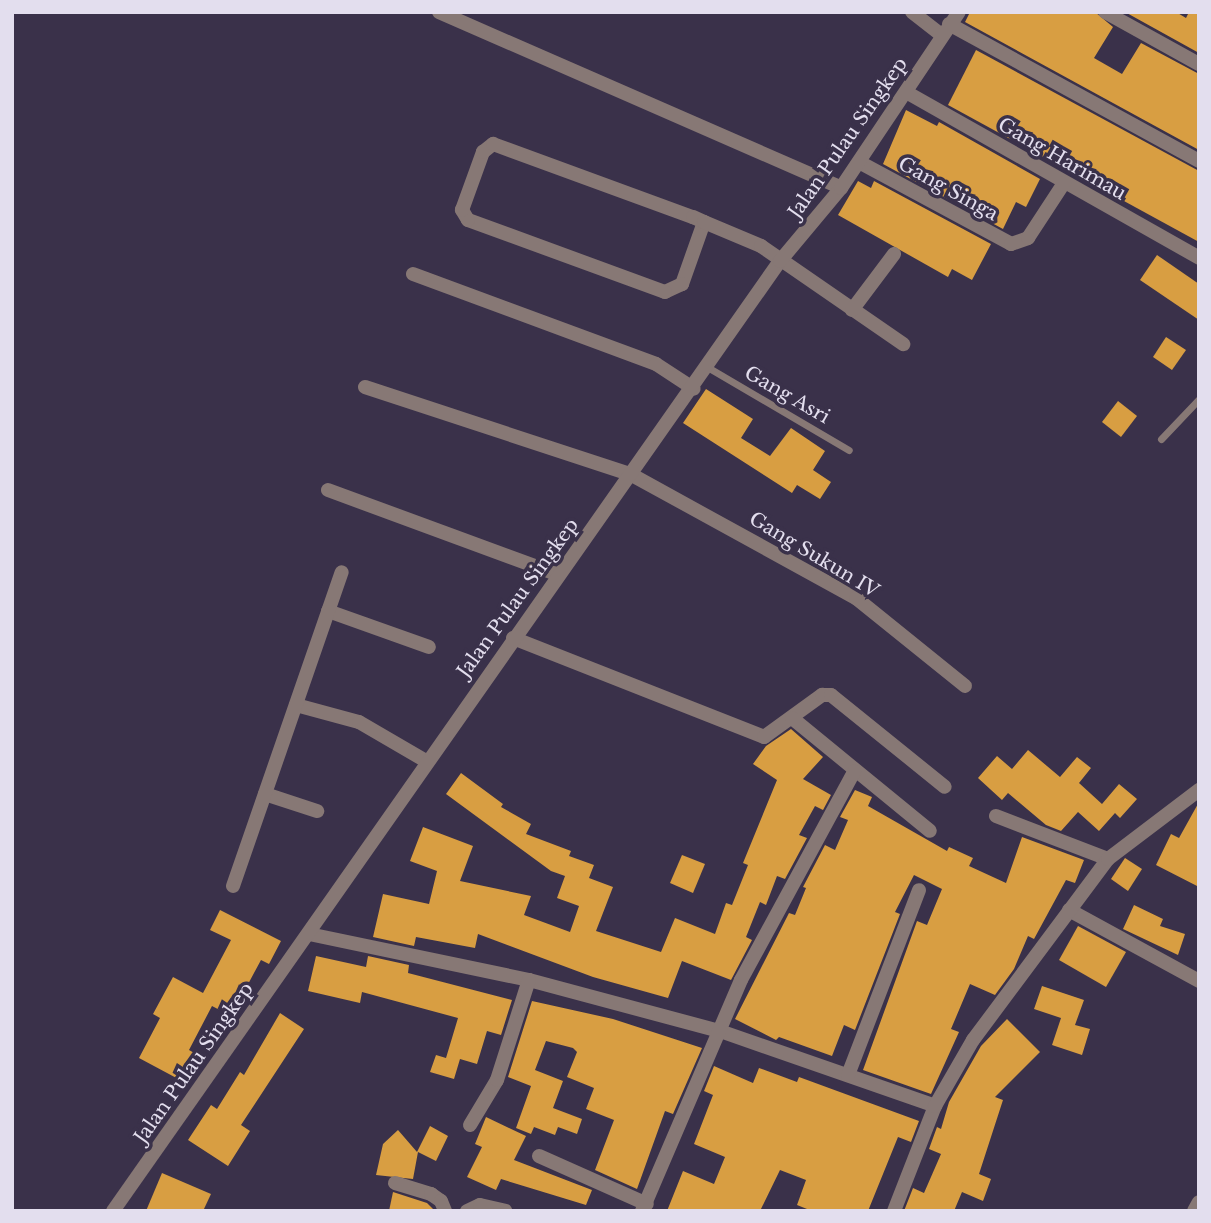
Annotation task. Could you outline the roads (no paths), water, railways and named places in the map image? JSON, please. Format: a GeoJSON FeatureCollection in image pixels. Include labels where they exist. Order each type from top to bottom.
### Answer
{"type":"FeatureCollection","features":[{"type":"Feature","properties":{"kind":"street"},"geometry":{"type":"LineString","coordinates":[[439,12],[841,188]]}},
{"type":"Feature","properties":{"kind":"street"},"geometry":{"type":"LineString","coordinates":[[912,12],[1199,161]]}},
{"type":"Feature","properties":{"kind":"street","name":"Jalan Pulau Singkep"},"geometry":{"type":"LineString","coordinates":[[113,1211],[309,934],[426,761],[709,368],[780,261],[841,188],[959,12]]}},
{"type":"Feature","properties":{"kind":"street"},"geometry":{"type":"LineString","coordinates":[[1105,12],[1199,64]]}},
{"type":"Feature","properties":{"kind":"street","name":"Gang Harimau"},"geometry":{"type":"LineString","coordinates":[[906,92],[1199,258]]}},
{"type":"Feature","properties":{"kind":"street"},"geometry":{"type":"LineString","coordinates":[[704,222],[682,284],[665,292],[468,220],[461,210],[482,152],[493,144],[704,222],[761,246],[903,344]]}},
{"type":"Feature","properties":{"kind":"street","name":"Gang Singa"},"geometry":{"type":"LineString","coordinates":[[859,162],[1001,240],[1020,244],[1064,183]]}},
{"type":"Feature","properties":{"kind":"street"},"geometry":{"type":"LineString","coordinates":[[852,310],[894,254]]}},
{"type":"Feature","properties":{"kind":"street"},"geometry":{"type":"LineString","coordinates":[[413,274],[656,364],[694,389]]}},
{"type":"Feature","properties":{"kind":"street","name":"Gang Sukun IV"},"geometry":{"type":"LineString","coordinates":[[365,387],[632,475],[856,598],[965,686]]}},
{"type":"Feature","properties":{"kind":"street"},"geometry":{"type":"LineString","coordinates":[[328,490],[559,575]]}},
{"type":"Feature","properties":{"kind":"street"},"geometry":{"type":"LineString","coordinates":[[233,886],[342,572]]}},
{"type":"Feature","properties":{"kind":"street"},"geometry":{"type":"LineString","coordinates":[[328,611],[429,647]]}},
{"type":"Feature","properties":{"kind":"street"},"geometry":{"type":"LineString","coordinates":[[513,638],[760,736],[768,736],[822,695],[835,696],[945,787]]}},
{"type":"Feature","properties":{"kind":"street"},"geometry":{"type":"LineString","coordinates":[[296,705],[368,726],[426,761]]}},
{"type":"Feature","properties":{"kind":"street"},"geometry":{"type":"LineString","coordinates":[[792,718],[930,831]]}},
{"type":"Feature","properties":{"kind":"street"},"geometry":{"type":"LineString","coordinates":[[539,1156],[645,1207],[741,980],[855,772]]}},
{"type":"Feature","properties":{"kind":"street"},"geometry":{"type":"LineString","coordinates":[[894,1211],[934,1106],[955,1067],[1108,859],[1199,790]]}},
{"type":"Feature","properties":{"kind":"street"},"geometry":{"type":"LineString","coordinates":[[265,794],[317,811]]}},
{"type":"Feature","properties":{"kind":"street"},"geometry":{"type":"LineString","coordinates":[[996,816],[1108,859]]}},
{"type":"Feature","properties":{"kind":"street"},"geometry":{"type":"LineString","coordinates":[[848,1075],[919,890]]}},
{"type":"Feature","properties":{"kind":"street"},"geometry":{"type":"LineString","coordinates":[[1069,910],[1199,982]]}},
{"type":"Feature","properties":{"kind":"street"},"geometry":{"type":"LineString","coordinates":[[309,934],[529,980],[720,1031],[934,1106]]}},
{"type":"Feature","properties":{"kind":"street"},"geometry":{"type":"LineString","coordinates":[[470,1125],[497,1080],[529,980]]}},
{"type":"Feature","properties":{"kind":"street"},"geometry":{"type":"LineString","coordinates":[[395,1183],[431,1194],[441,1201],[444,1211]]}},
{"type":"Feature","properties":{"kind":"street"},"geometry":{"type":"LineString","coordinates":[[1194,1211],[1199,1202]]}},
{"type":"Feature","properties":{"kind":"street"},"geometry":{"type":"LineString","coordinates":[[467,1211],[480,1205],[505,1211]]}},
{"type":"Feature","properties":{"kind":"lane","name":"Gang Asri"},"geometry":{"type":"LineString","coordinates":[[709,368],[849,450]]}},
{"type":"Feature","properties":{"kind":"lane"},"geometry":{"type":"LineString","coordinates":[[1161,439],[1199,399]]}}]}
